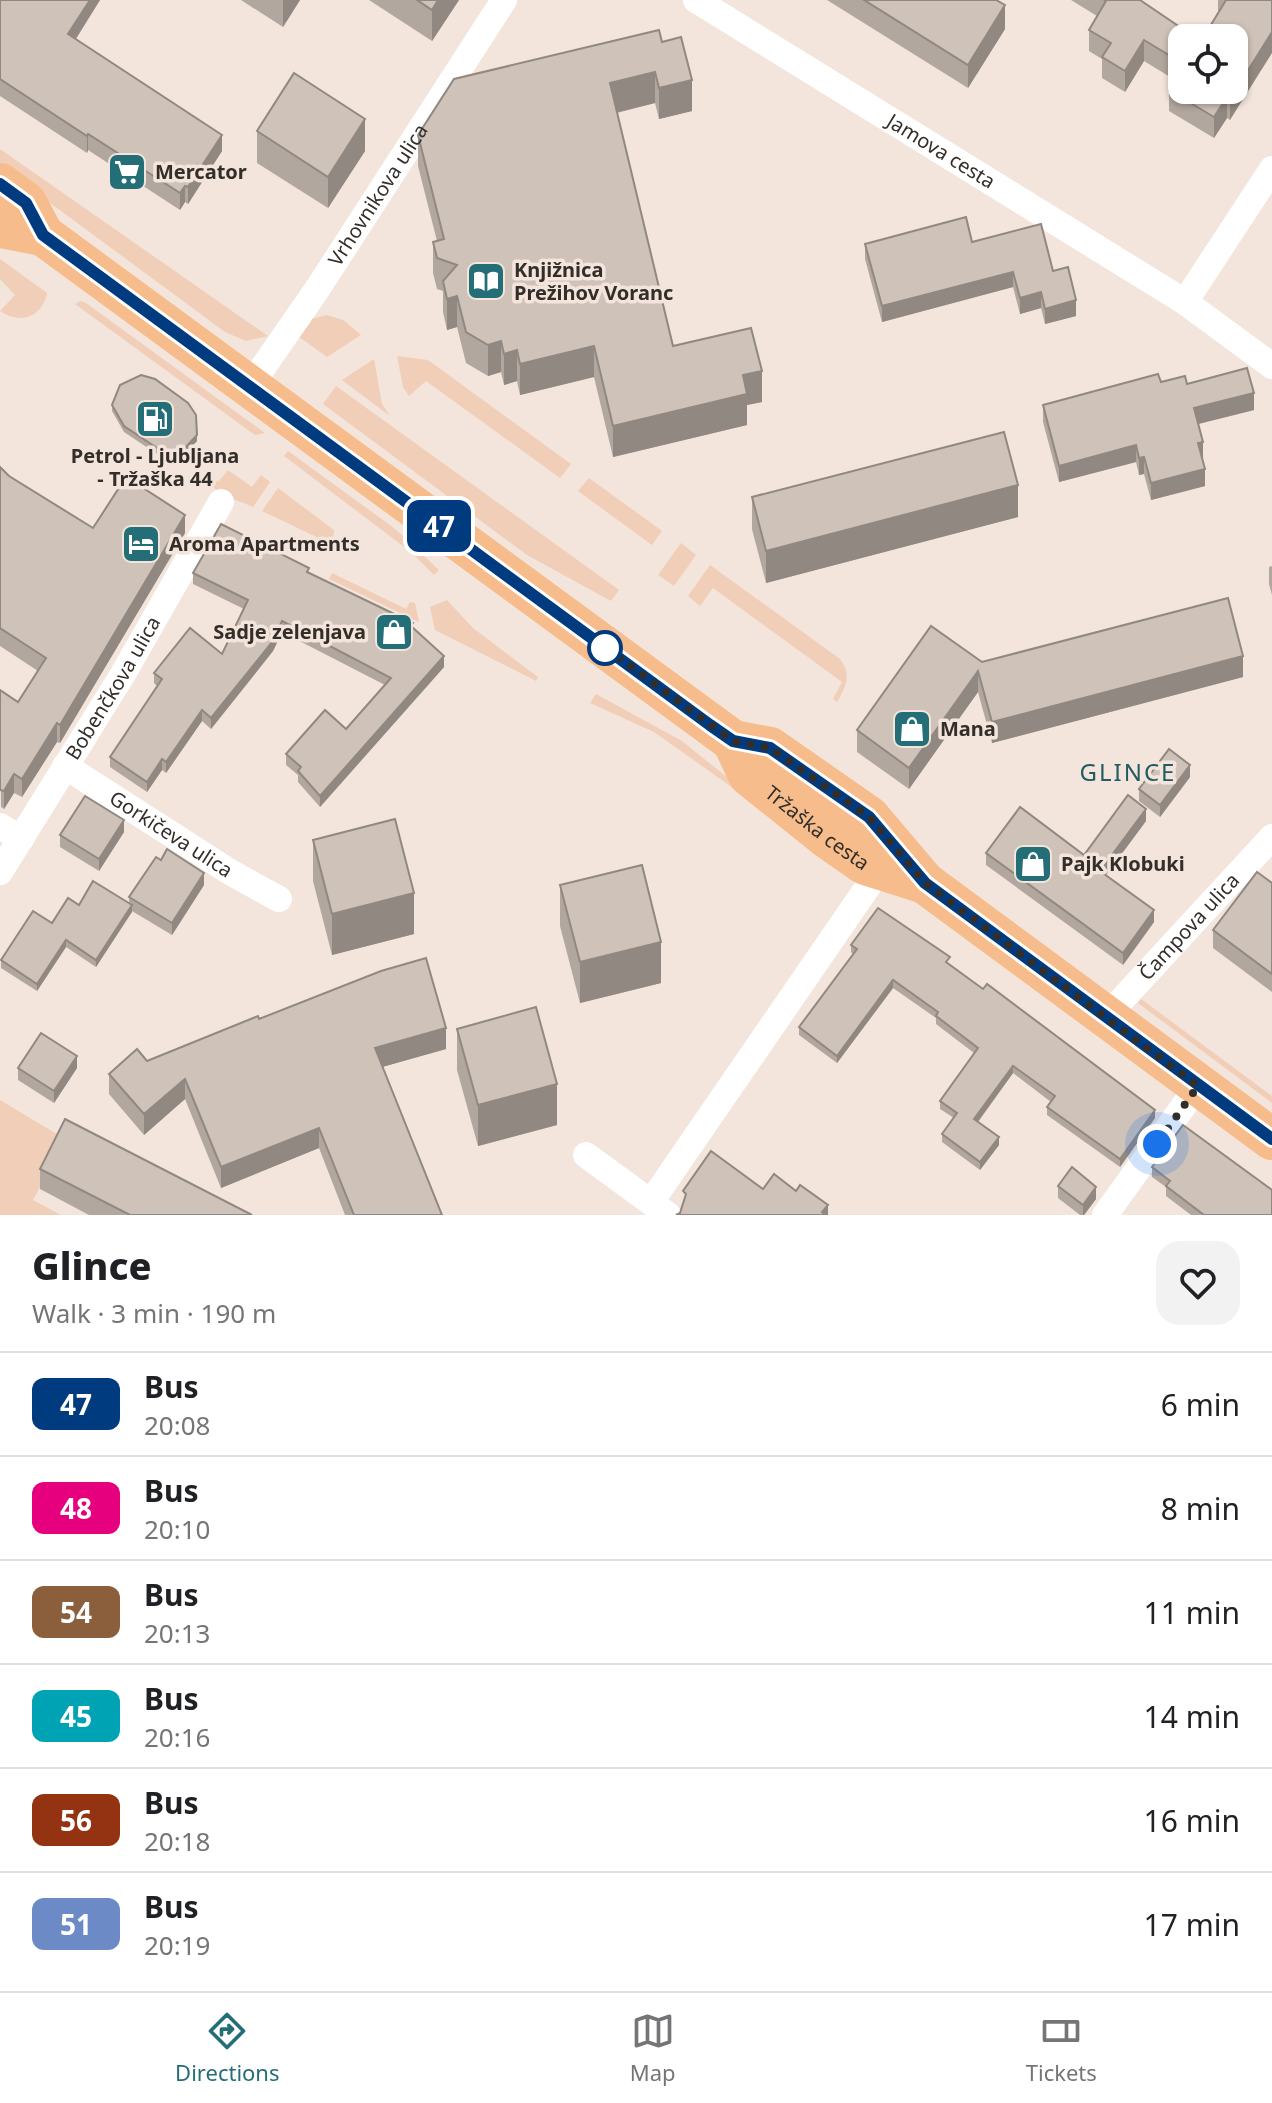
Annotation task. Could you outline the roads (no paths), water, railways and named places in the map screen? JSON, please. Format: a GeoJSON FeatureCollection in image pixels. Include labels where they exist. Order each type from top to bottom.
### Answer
{"type":"FeatureCollection","features":[{"type":"Feature","properties":{"kind":"main road","name":"Tržaška cesta"},"geometry":{"type":"LineString","coordinates":[[0,184],[26,203],[43,235]]}},
{"type":"Feature","properties":{"kind":"main road","name":"Tržaška cesta"},"geometry":{"type":"LineString","coordinates":[[0,227],[43,235],[733,741],[770,748],[869,817],[925,883],[1272,1139]]}},
{"type":"Feature","properties":{"kind":"main road","name":"Tržaška cesta"},"geometry":{"type":"LineString","coordinates":[[733,741],[749,775],[829,839],[865,864],[925,883]]}},
{"type":"Feature","properties":{"kind":"street","name":"Vrhovnikova ulica"},"geometry":{"type":"LineString","coordinates":[[250,386],[318,288],[504,0]]}},
{"type":"Feature","properties":{"kind":"street","name":"Jamova cesta"},"geometry":{"type":"LineString","coordinates":[[696,0],[1185,302],[1272,366]]}},
{"type":"Feature","properties":{"kind":"street"},"geometry":{"type":"LineString","coordinates":[[1185,302],[1272,169]]}},
{"type":"Feature","properties":{"kind":"street","name":"Bobenčkova ulica"},"geometry":{"type":"LineString","coordinates":[[0,872],[10,832],[65,766],[123,674],[221,502]]}},
{"type":"Feature","properties":{"kind":"street","name":"Gorkičeva ulica"},"geometry":{"type":"LineString","coordinates":[[65,766],[230,872],[279,899]]}},
{"type":"Feature","properties":{"kind":"street","name":"Čampova ulica"},"geometry":{"type":"LineString","coordinates":[[1105,1018],[1272,837]]}},
{"type":"Feature","properties":{"kind":"street"},"geometry":{"type":"LineString","coordinates":[[586,1155],[659,1209],[880,869]]}},
{"type":"Feature","properties":{"kind":"street"},"geometry":{"type":"LineString","coordinates":[[1105,1215],[1198,1086]]}},
{"type":"Feature","properties":{"kind":"place","name":"Mercator"},"geometry":{"type":"Point","coordinates":[127,172]}},
{"type":"Feature","properties":{"kind":"place","name":"Knjižnica Prežihov Voranc"},"geometry":{"type":"Point","coordinates":[486,281]}},
{"type":"Feature","properties":{"kind":"place","name":"Petrol - Ljubljana - Tržaška 44"},"geometry":{"type":"Point","coordinates":[155,419]}},
{"type":"Feature","properties":{"kind":"place","name":"Aroma Apartments"},"geometry":{"type":"Point","coordinates":[141,544]}},
{"type":"Feature","properties":{"kind":"place","name":"Sadje zelenjava"},"geometry":{"type":"Point","coordinates":[394,632]}},
{"type":"Feature","properties":{"kind":"place","name":"Mana"},"geometry":{"type":"Point","coordinates":[912,729]}},
{"type":"Feature","properties":{"kind":"place","name":"Pajk Klobuki"},"geometry":{"type":"Point","coordinates":[1033,864]}},
{"type":"Feature","properties":{"kind":"district","name":"GLINCE"},"geometry":{"type":"Point","coordinates":[1128,773]}}]}
